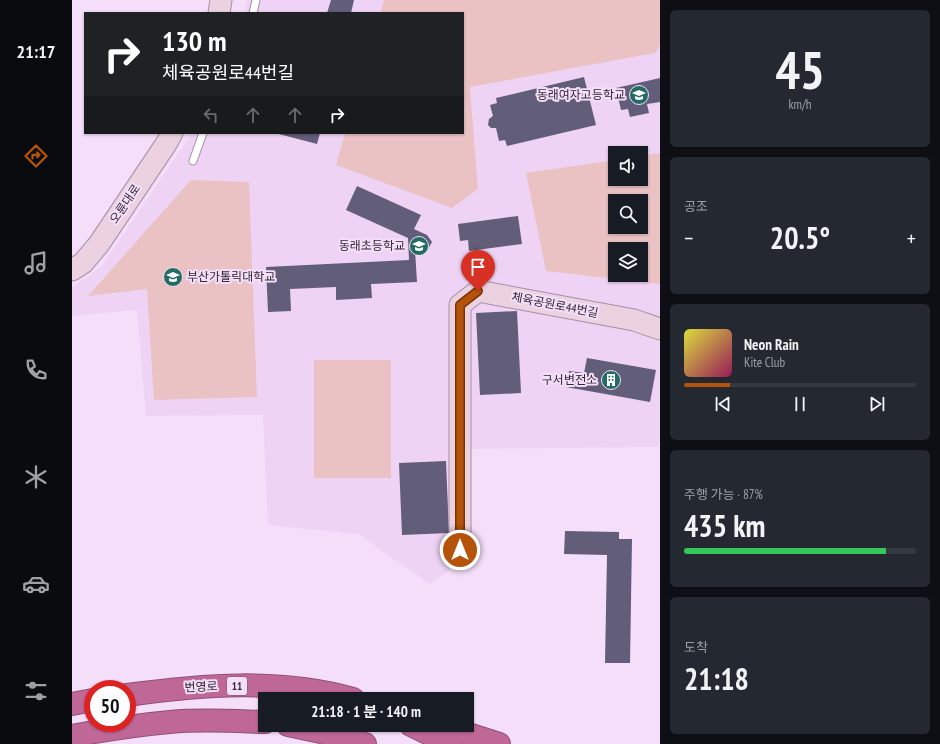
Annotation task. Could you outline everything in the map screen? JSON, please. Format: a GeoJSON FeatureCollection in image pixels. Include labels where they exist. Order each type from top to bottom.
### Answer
{"type":"FeatureCollection","features":[{"type":"Feature","properties":{"kind":"highway","name":"번영로"},"geometry":{"type":"LineString","coordinates":[[136,694],[216,686],[269,686],[308,689],[322,692]]}},
{"type":"Feature","properties":{"kind":"highway"},"geometry":{"type":"LineString","coordinates":[[72,704],[84,702]]}},
{"type":"Feature","properties":{"kind":"highway"},"geometry":{"type":"LineString","coordinates":[[72,736],[112,729],[170,722],[220,720],[258,722]]}},
{"type":"Feature","properties":{"kind":"highway"},"geometry":{"type":"LineString","coordinates":[[322,732],[365,744]]}},
{"type":"Feature","properties":{"kind":"highway"},"geometry":{"type":"LineString","coordinates":[[425,732],[450,744]]}},
{"type":"Feature","properties":{"kind":"highway"},"geometry":{"type":"LineString","coordinates":[[462,732],[499,744]]}},
{"type":"Feature","properties":{"kind":"main road"},"geometry":{"type":"LineString","coordinates":[[219,12],[221,0]]}},
{"type":"Feature","properties":{"kind":"main road","name":"오륜대로"},"geometry":{"type":"LineString","coordinates":[[72,270],[83,263],[99,244],[171,134]]}},
{"type":"Feature","properties":{"kind":"main road","name":"체육공원로44번길"},"geometry":{"type":"LineString","coordinates":[[460,550],[460,305],[478,291],[634,320],[660,329]]}},
{"type":"Feature","properties":{"kind":"lane"},"geometry":{"type":"LineString","coordinates":[[253,12],[256,0]]}},
{"type":"Feature","properties":{"kind":"lane"},"geometry":{"type":"LineString","coordinates":[[193,161],[203,134]]}},
{"type":"Feature","properties":{"kind":"shaded area"},"geometry":{"type":"Polygon","coordinates":[[[247,0],[384,0],[380,12],[245,12],[247,0]]]}},
{"type":"Feature","properties":{"kind":"shaded area"},"geometry":{"type":"Polygon","coordinates":[[[384,0],[660,0],[660,45],[655,53],[470,87],[478,189],[452,208],[336,165],[345,134],[464,134],[464,12],[380,12],[384,0]]]}},
{"type":"Feature","properties":{"kind":"shaded area"},"geometry":{"type":"Polygon","coordinates":[[[660,45],[660,440],[658,447],[467,449],[467,557],[430,584],[358,534],[268,525],[263,415],[146,416],[137,310],[72,316],[72,287],[101,267],[191,134],[345,134],[336,165],[478,189],[470,87],[655,53],[660,45]]]}},
{"type":"Feature","properties":{"kind":"shaded area"},"geometry":{"type":"Polygon","coordinates":[[[660,153],[660,284],[642,282],[648,282],[648,242],[608,242],[608,278],[546,271],[526,173],[608,161],[608,186],[648,186],[648,155],[660,153]]]}},
{"type":"Feature","properties":{"kind":"shaded area"},"geometry":{"type":"Polygon","coordinates":[[[191,180],[249,182],[257,397],[154,400],[147,289],[88,296],[191,180]]]}},
{"type":"Feature","properties":{"kind":"shaded area"},"geometry":{"type":"Polygon","coordinates":[[[314,360],[391,360],[391,478],[314,478],[314,360]]]}},
{"type":"Feature","properties":{"kind":"building"},"geometry":{"type":"Polygon","coordinates":[[[331,0],[354,0],[351,12],[327,12],[331,0]]]}},
{"type":"Feature","properties":{"kind":"building"},"geometry":{"type":"Polygon","coordinates":[[[584,77],[596,125],[507,146],[505,140],[499,141],[496,128],[491,128],[488,125],[489,119],[493,116],[490,105],[497,103],[496,98],[584,77]]]}},
{"type":"Feature","properties":{"kind":"building","name":"동래여자고등학교"},"geometry":{"type":"Polygon","coordinates":[[[660,78],[660,102],[647,104],[649,113],[630,117],[628,109],[621,110],[616,88],[660,78]]]}},
{"type":"Feature","properties":{"kind":"building"},"geometry":{"type":"Polygon","coordinates":[[[279,134],[320,134],[317,144],[279,134]]]}},
{"type":"Feature","properties":{"kind":"building","name":"동래초등학교"},"geometry":{"type":"Polygon","coordinates":[[[357,186],[421,215],[414,229],[427,235],[432,242],[428,249],[415,250],[417,282],[371,284],[372,298],[336,300],[336,287],[290,289],[291,311],[268,312],[266,267],[409,260],[408,238],[346,210],[357,186]]]}},
{"type":"Feature","properties":{"kind":"building"},"geometry":{"type":"Polygon","coordinates":[[[518,216],[522,244],[469,251],[468,240],[460,241],[458,224],[518,216]]]}},
{"type":"Feature","properties":{"kind":"building"},"geometry":{"type":"Polygon","coordinates":[[[517,311],[521,393],[480,395],[476,313],[517,311]]]}},
{"type":"Feature","properties":{"kind":"building","name":"구서변전소"},"geometry":{"type":"Polygon","coordinates":[[[587,358],[656,370],[650,402],[566,387],[569,371],[584,373],[587,358]]]}},
{"type":"Feature","properties":{"kind":"building"},"geometry":{"type":"Polygon","coordinates":[[[446,461],[449,533],[402,535],[399,463],[446,461]]]}},
{"type":"Feature","properties":{"kind":"building"},"geometry":{"type":"Polygon","coordinates":[[[565,531],[619,532],[619,539],[632,539],[630,663],[605,663],[607,555],[564,554],[565,531]]]}},
{"type":"Feature","properties":{"kind":"place","name":"동래여자고등학교"},"geometry":{"type":"Point","coordinates":[639,95]}},
{"type":"Feature","properties":{"kind":"place","name":"동래초등학교"},"geometry":{"type":"Point","coordinates":[419,246]}},
{"type":"Feature","properties":{"kind":"place","name":"부산가톨릭대학교"},"geometry":{"type":"Point","coordinates":[173,277]}},
{"type":"Feature","properties":{"kind":"place","name":"구서변전소"},"geometry":{"type":"Point","coordinates":[611,380]}},
{"type":"Feature","properties":{"kind":"route"},"geometry":{"type":"LineString","coordinates":[[460,550],[460,305],[478,291]]}}]}
